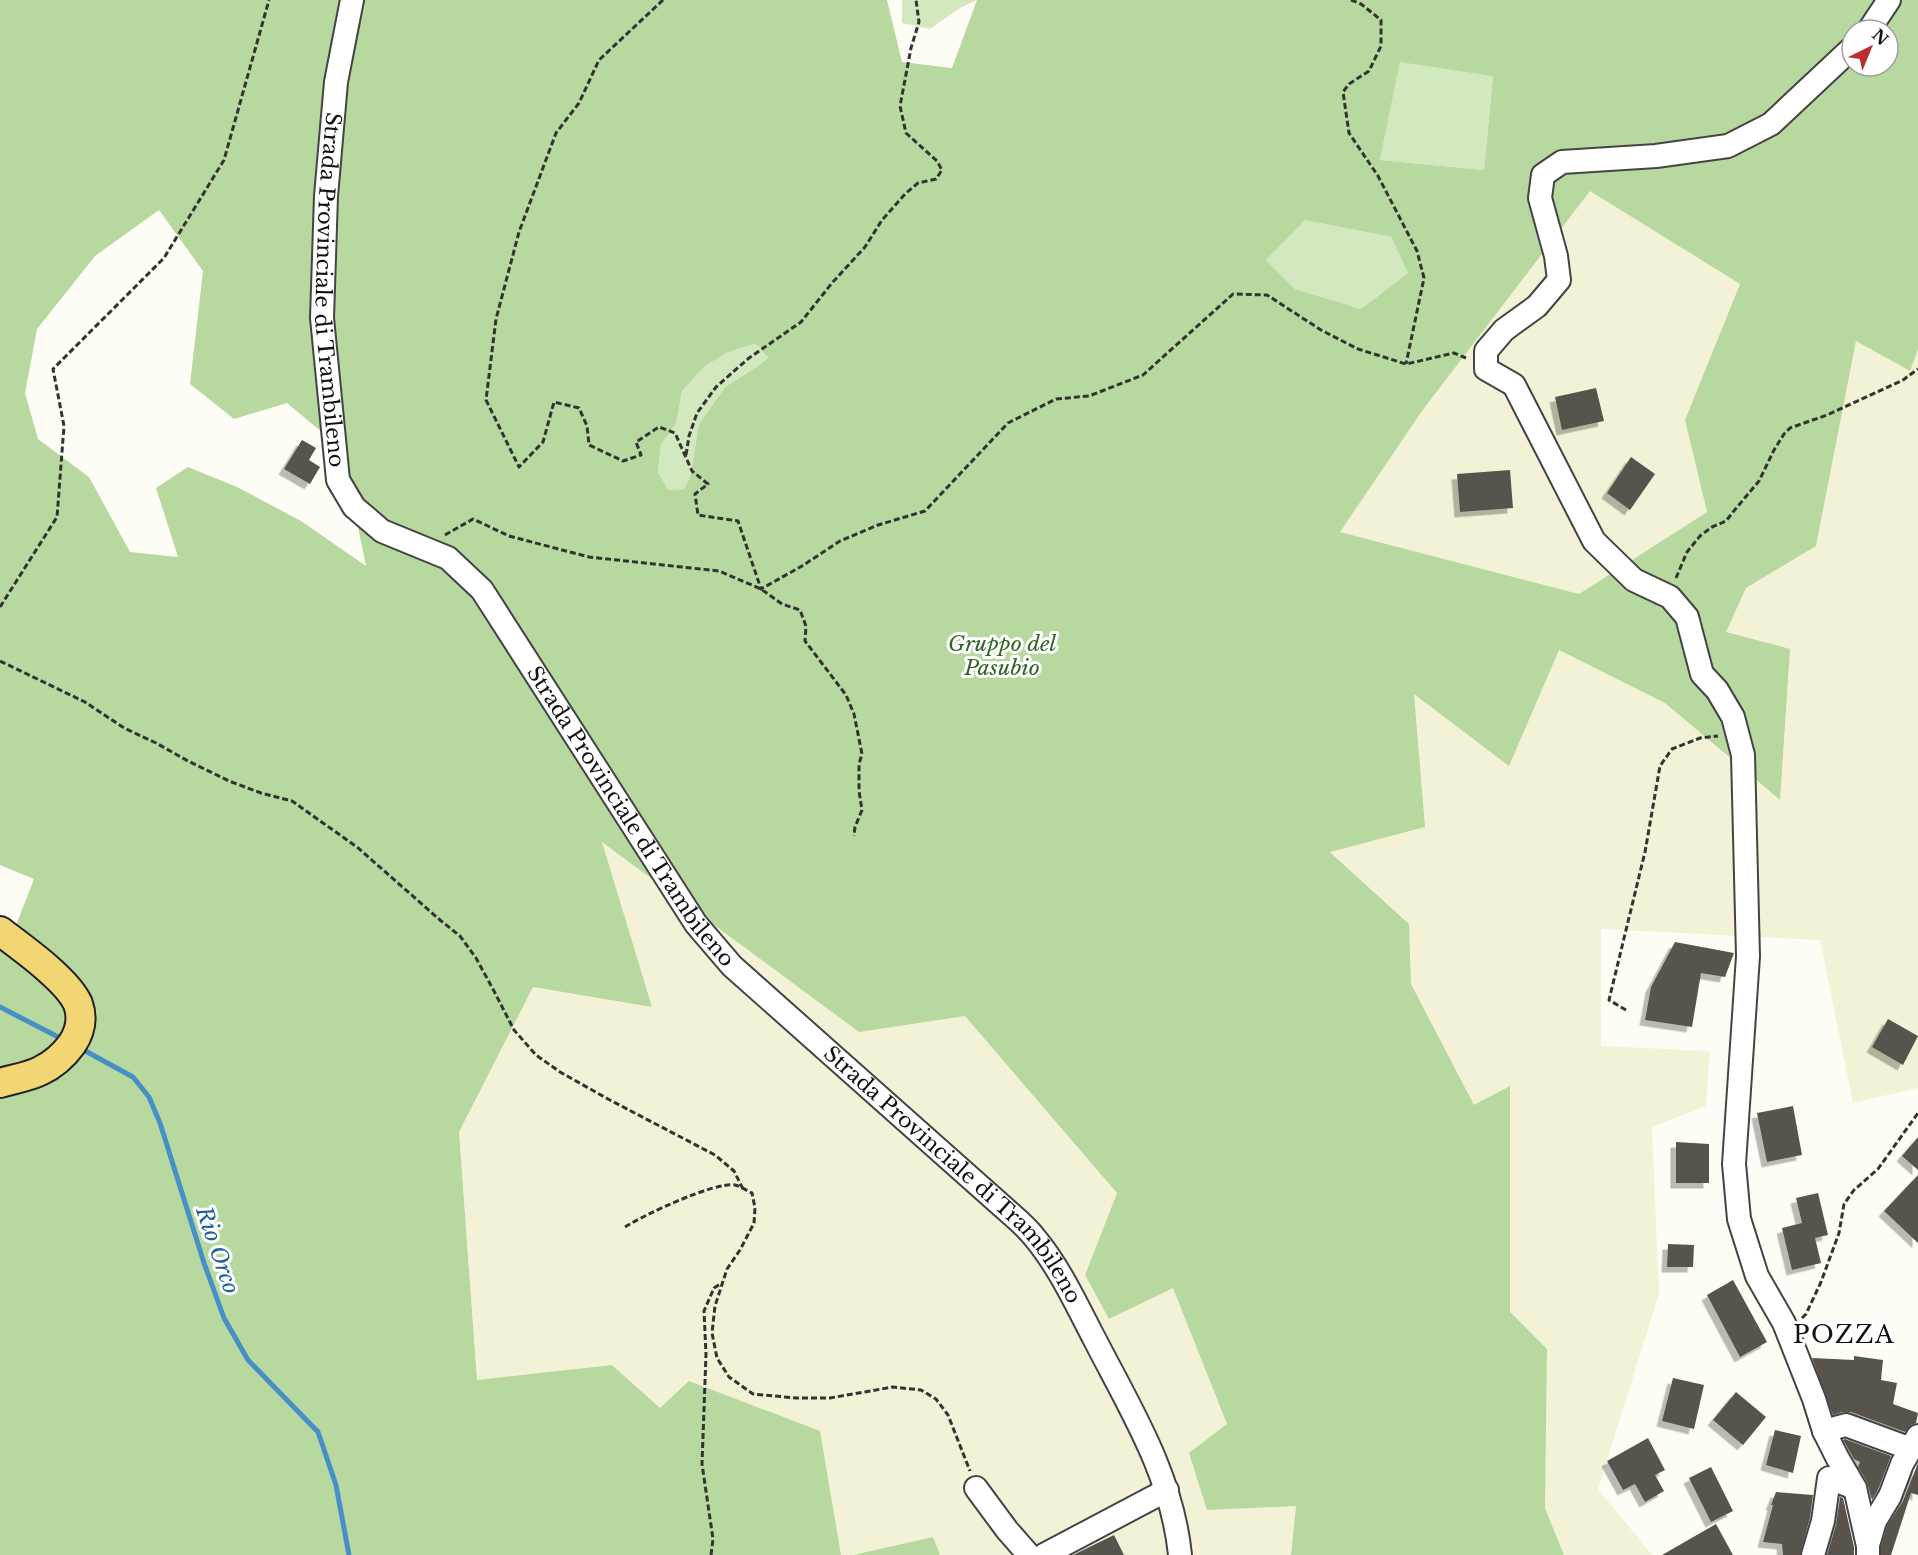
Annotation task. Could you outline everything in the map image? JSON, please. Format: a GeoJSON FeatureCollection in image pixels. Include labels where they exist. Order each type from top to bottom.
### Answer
{"type":"FeatureCollection","features":[{"type":"Feature","properties":{"kind":"main road"},"geometry":{"type":"LineString","coordinates":[[0,931],[33,956],[64,985],[77,1003],[81,1022],[75,1040],[64,1054],[41,1071],[0,1083]]}},
{"type":"Feature","properties":{"kind":"street","name":"Strada Provinciale di Trambileno"},"geometry":{"type":"LineString","coordinates":[[352,0],[336,82],[326,196],[322,318],[338,480],[354,507],[382,531],[448,558],[482,590],[696,924],[732,966],[1035,1238],[1062,1278],[1152,1450],[1167,1490],[1180,1555]]}},
{"type":"Feature","properties":{"kind":"street"},"geometry":{"type":"LineString","coordinates":[[1877,18],[1889,0]]}},
{"type":"Feature","properties":{"kind":"street"},"geometry":{"type":"LineString","coordinates":[[1840,59],[1771,124],[1728,146],[1656,156],[1562,162],[1543,175],[1540,198],[1556,256],[1559,280],[1538,306],[1504,330],[1486,351],[1486,369],[1514,385],[1594,541],[1634,580],[1670,597],[1687,617],[1702,674],[1717,690],[1733,717],[1743,755],[1748,956],[1734,1164],[1739,1219],[1757,1276],[1784,1323],[1824,1431],[1855,1488],[1868,1551]]}},
{"type":"Feature","properties":{"kind":"street"},"geometry":{"type":"LineString","coordinates":[[1824,1431],[1846,1425],[1914,1443],[1902,1464],[1890,1496],[1875,1521],[1868,1551]]}},
{"type":"Feature","properties":{"kind":"street"},"geometry":{"type":"LineString","coordinates":[[1813,1555],[1823,1521],[1829,1478],[1855,1488]]}},
{"type":"Feature","properties":{"kind":"street"},"geometry":{"type":"LineString","coordinates":[[976,1488],[1029,1555]]}},
{"type":"Feature","properties":{"kind":"street"},"geometry":{"type":"LineString","coordinates":[[1044,1555],[1167,1490]]}},
{"type":"Feature","properties":{"kind":"path"},"geometry":{"type":"LineString","coordinates":[[0,607],[57,517],[64,426],[53,369],[164,258],[224,160],[269,0]]}},
{"type":"Feature","properties":{"kind":"path"},"geometry":{"type":"LineString","coordinates":[[663,0],[599,60],[579,103],[556,133],[519,232],[496,319],[486,400],[519,467],[543,442],[554,402],[579,408],[587,426],[589,445],[623,461],[641,455],[636,442],[659,427],[675,433],[692,471],[708,484],[694,494],[698,515],[738,521],[761,589]]}},
{"type":"Feature","properties":{"kind":"path"},"geometry":{"type":"LineString","coordinates":[[686,457],[689,436],[697,413],[716,387],[749,358],[801,322],[865,247],[882,220],[905,195],[918,183],[936,179],[942,171],[937,161],[906,133],[900,106],[919,22],[916,0]]}},
{"type":"Feature","properties":{"kind":"path"},"geometry":{"type":"LineString","coordinates":[[1351,0],[1361,3],[1381,20],[1381,46],[1370,71],[1349,84],[1343,92],[1349,133],[1378,176],[1417,251],[1424,278],[1406,364]]}},
{"type":"Feature","properties":{"kind":"path"},"geometry":{"type":"LineString","coordinates":[[761,589],[840,541],[878,525],[925,511],[1008,423],[1056,399],[1089,396],[1143,375],[1233,294],[1267,295],[1321,330],[1358,349],[1406,364],[1454,353],[1475,361],[1486,369]]}},
{"type":"Feature","properties":{"kind":"path"},"geometry":{"type":"LineString","coordinates":[[1670,597],[1687,552],[1700,536],[1726,521],[1733,513],[1759,480],[1774,450],[1787,431],[1903,380],[1918,369]]}},
{"type":"Feature","properties":{"kind":"path"},"geometry":{"type":"LineString","coordinates":[[423,548],[473,519],[509,536],[589,558],[719,571],[761,589],[782,604],[800,610],[806,626],[805,641],[846,694],[854,714],[862,754],[859,764],[862,810],[855,826],[854,836]]}},
{"type":"Feature","properties":{"kind":"path"},"geometry":{"type":"LineString","coordinates":[[0,661],[85,702],[124,728],[219,776],[261,793],[292,801],[349,841],[460,936],[495,991],[514,1030],[536,1055],[560,1072],[608,1099],[715,1155],[734,1171],[743,1189]]}},
{"type":"Feature","properties":{"kind":"path"},"geometry":{"type":"LineString","coordinates":[[1626,1010],[1609,1000],[1645,852],[1660,766],[1672,749],[1700,738],[1738,733]]}},
{"type":"Feature","properties":{"kind":"path"},"geometry":{"type":"LineString","coordinates":[[1787,1334],[1806,1314],[1821,1282],[1839,1233],[1844,1204],[1854,1190],[1878,1169],[1918,1113]]}},
{"type":"Feature","properties":{"kind":"path"},"geometry":{"type":"LineString","coordinates":[[625,1227],[648,1214],[702,1191],[734,1185],[752,1193],[754,1223],[741,1250],[727,1269],[715,1306],[712,1333],[717,1358],[729,1377],[753,1394],[796,1398],[830,1398],[892,1387],[921,1390],[936,1399],[948,1415],[976,1488]]}},
{"type":"Feature","properties":{"kind":"path"},"geometry":{"type":"LineString","coordinates":[[711,1555],[713,1539],[702,1464],[706,1354],[704,1311],[714,1288],[723,1283]]}},
{"type":"Feature","properties":{"kind":"shaded area"},"geometry":{"type":"Polygon","coordinates":[[[1590,190],[1740,284],[1685,420],[1707,512],[1579,594],[1340,532],[1422,411],[1590,190]]]}},
{"type":"Feature","properties":{"kind":"shaded area"},"geometry":{"type":"Polygon","coordinates":[[[1856,341],[1909,370],[1918,349],[1918,1088],[1853,1103],[1820,940],[1601,929],[1601,1046],[1710,1051],[1706,1106],[1652,1127],[1659,1294],[1598,1489],[1652,1555],[1564,1555],[1545,1508],[1547,1349],[1510,1313],[1510,1087],[1474,1106],[1411,984],[1409,924],[1330,851],[1425,827],[1413,694],[1558,650],[1665,703],[1779,800],[1726,632],[1746,588],[1816,546],[1856,341]]]}},
{"type":"Feature","properties":{"kind":"shaded area"},"geometry":{"type":"Polygon","coordinates":[[[601,841],[859,1031],[965,1015],[1117,1193],[1085,1275],[1110,1319],[1173,1287],[1228,1424],[1296,1506],[1291,1555],[940,1555],[933,1537],[853,1555],[841,1555],[819,1431],[660,1408],[612,1365],[477,1380],[459,1132],[533,987],[652,1007],[601,841]]]}},
{"type":"Feature","properties":{"kind":"green space","name":"Gruppo del Pasubio"},"geometry":{"type":"Polygon","coordinates":[[[0,0],[887,0],[902,62],[952,68],[977,0],[1918,0],[1918,349],[1910,371],[1856,341],[1816,546],[1746,588],[1726,632],[1790,649],[1780,800],[1665,703],[1559,650],[1509,766],[1414,694],[1425,827],[1330,852],[1409,924],[1411,984],[1474,1105],[1510,1086],[1510,1312],[1547,1349],[1545,1508],[1564,1555],[1291,1555],[1296,1506],[1207,1510],[1189,1453],[1227,1424],[1173,1288],[1109,1319],[1085,1275],[1117,1193],[965,1016],[859,1032],[602,842],[652,1007],[533,987],[459,1132],[477,1380],[612,1365],[660,1408],[689,1381],[820,1431],[841,1555],[0,1555],[0,937],[13,933],[34,879],[0,865],[0,0]],[[1400,62],[1380,160],[1484,170],[1493,76],[1400,62]],[[1590,191],[1422,411],[1340,532],[1579,594],[1707,512],[1685,420],[1740,284],[1590,191]],[[159,210],[95,256],[37,329],[25,393],[38,439],[89,477],[130,552],[178,557],[156,488],[188,467],[237,487],[301,521],[366,566],[342,449],[287,403],[234,419],[190,384],[203,271],[159,210]],[[1305,220],[1266,260],[1295,289],[1361,309],[1408,273],[1391,237],[1305,220]],[[754,344],[726,353],[704,367],[682,391],[676,424],[661,444],[658,472],[668,490],[684,489],[690,477],[699,424],[725,387],[768,358],[759,346],[754,344]]]}},
{"type":"Feature","properties":{"kind":"green space"},"geometry":{"type":"Polygon","coordinates":[[[902,0],[977,0],[960,8],[930,29],[902,23],[902,0]]]}},
{"type":"Feature","properties":{"kind":"green space"},"geometry":{"type":"Polygon","coordinates":[[[1400,61],[1493,75],[1484,170],[1380,160],[1400,61]]]}},
{"type":"Feature","properties":{"kind":"green space"},"geometry":{"type":"Polygon","coordinates":[[[1305,220],[1391,237],[1408,273],[1361,309],[1295,289],[1266,260],[1305,220]]]}},
{"type":"Feature","properties":{"kind":"green space"},"geometry":{"type":"Polygon","coordinates":[[[754,344],[759,346],[768,358],[725,387],[699,424],[690,477],[684,489],[667,490],[658,472],[661,444],[676,424],[682,391],[704,367],[726,353],[754,344]]]}},
{"type":"Feature","properties":{"kind":"green space"},"geometry":{"type":"Polygon","coordinates":[[[933,1537],[940,1555],[853,1555],[933,1537]]]}},
{"type":"Feature","properties":{"kind":"building"},"geometry":{"type":"Polygon","coordinates":[[[1596,388],[1604,421],[1562,430],[1555,397],[1596,388]]]}},
{"type":"Feature","properties":{"kind":"building"},"geometry":{"type":"Polygon","coordinates":[[[302,440],[316,448],[309,460],[320,467],[310,484],[284,469],[302,440]]]}},
{"type":"Feature","properties":{"kind":"building"},"geometry":{"type":"Polygon","coordinates":[[[1631,457],[1655,474],[1630,510],[1607,493],[1631,457]]]}},
{"type":"Feature","properties":{"kind":"building"},"geometry":{"type":"Polygon","coordinates":[[[1510,470],[1513,508],[1460,512],[1457,474],[1510,470]]]}},
{"type":"Feature","properties":{"kind":"building"},"geometry":{"type":"Polygon","coordinates":[[[1675,942],[1734,953],[1725,977],[1701,973],[1692,1027],[1645,1020],[1651,987],[1675,942]]]}},
{"type":"Feature","properties":{"kind":"building"},"geometry":{"type":"Polygon","coordinates":[[[1888,1019],[1918,1036],[1903,1065],[1872,1047],[1888,1019]]]}},
{"type":"Feature","properties":{"kind":"building"},"geometry":{"type":"Polygon","coordinates":[[[1793,1106],[1802,1155],[1767,1162],[1757,1113],[1793,1106]]]}},
{"type":"Feature","properties":{"kind":"building"},"geometry":{"type":"Polygon","coordinates":[[[1918,1137],[1918,1170],[1902,1156],[1918,1137]]]}},
{"type":"Feature","properties":{"kind":"building"},"geometry":{"type":"Polygon","coordinates":[[[1676,1142],[1709,1144],[1709,1183],[1676,1183],[1676,1142]]]}},
{"type":"Feature","properties":{"kind":"building"},"geometry":{"type":"Polygon","coordinates":[[[1918,1175],[1918,1243],[1884,1211],[1918,1175]]]}},
{"type":"Feature","properties":{"kind":"building"},"geometry":{"type":"Polygon","coordinates":[[[1818,1193],[1828,1235],[1815,1238],[1821,1263],[1792,1270],[1782,1228],[1802,1223],[1796,1198],[1818,1193]]]}},
{"type":"Feature","properties":{"kind":"building"},"geometry":{"type":"Polygon","coordinates":[[[1668,1244],[1694,1245],[1693,1267],[1667,1267],[1668,1244]]]}},
{"type":"Feature","properties":{"kind":"building"},"geometry":{"type":"Polygon","coordinates":[[[1733,1280],[1767,1342],[1740,1357],[1707,1295],[1733,1280]]]}},
{"type":"Feature","properties":{"kind":"building"},"geometry":{"type":"Polygon","coordinates":[[[1854,1356],[1883,1360],[1881,1380],[1897,1383],[1893,1404],[1918,1413],[1916,1423],[1905,1432],[1851,1412],[1833,1415],[1812,1358],[1854,1360],[1854,1356]]]}},
{"type":"Feature","properties":{"kind":"building"},"geometry":{"type":"Polygon","coordinates":[[[1673,1378],[1704,1385],[1694,1429],[1662,1421],[1673,1378]]]}},
{"type":"Feature","properties":{"kind":"building"},"geometry":{"type":"Polygon","coordinates":[[[1736,1392],[1766,1417],[1743,1445],[1713,1420],[1736,1392]]]}},
{"type":"Feature","properties":{"kind":"building"},"geometry":{"type":"Polygon","coordinates":[[[1775,1430],[1801,1436],[1793,1473],[1766,1465],[1775,1430]]]}},
{"type":"Feature","properties":{"kind":"building"},"geometry":{"type":"Polygon","coordinates":[[[1648,1438],[1665,1470],[1655,1475],[1664,1491],[1645,1502],[1635,1484],[1623,1490],[1607,1461],[1648,1438]]]}},
{"type":"Feature","properties":{"kind":"building"},"geometry":{"type":"Polygon","coordinates":[[[1843,1440],[1891,1456],[1872,1500],[1867,1482],[1858,1467],[1860,1462],[1854,1459],[1843,1440]]]}},
{"type":"Feature","properties":{"kind":"building"},"geometry":{"type":"Polygon","coordinates":[[[1918,1463],[1918,1495],[1911,1493],[1891,1555],[1881,1555],[1887,1526],[1903,1501],[1918,1463]]]}},
{"type":"Feature","properties":{"kind":"building"},"geometry":{"type":"Polygon","coordinates":[[[1711,1467],[1733,1511],[1711,1522],[1689,1478],[1711,1467]]]}},
{"type":"Feature","properties":{"kind":"building"},"geometry":{"type":"Polygon","coordinates":[[[1776,1492],[1813,1495],[1810,1518],[1800,1555],[1783,1555],[1782,1544],[1763,1542],[1776,1492]]]}},
{"type":"Feature","properties":{"kind":"building"},"geometry":{"type":"Polygon","coordinates":[[[1840,1497],[1843,1498],[1854,1555],[1827,1555],[1836,1525],[1840,1497]]]}},
{"type":"Feature","properties":{"kind":"building"},"geometry":{"type":"Polygon","coordinates":[[[1716,1524],[1733,1555],[1662,1555],[1716,1524]]]}},
{"type":"Feature","properties":{"kind":"building"},"geometry":{"type":"Polygon","coordinates":[[[1114,1535],[1124,1555],[1073,1555],[1114,1535]]]}},
{"type":"Feature","properties":{"kind":"waterway","name":"Rio Orco"},"geometry":{"type":"LineString","coordinates":[[0,1007],[64,1040]]}},
{"type":"Feature","properties":{"kind":"waterway","name":"Rio Orco"},"geometry":{"type":"LineString","coordinates":[[80,1048],[133,1077],[149,1097],[160,1123],[204,1263],[224,1318],[248,1360],[318,1432],[336,1485],[349,1555]]}},
{"type":"Feature","properties":{"kind":"district","name":"POZZA"},"geometry":{"type":"Point","coordinates":[1844,1335]}}]}
